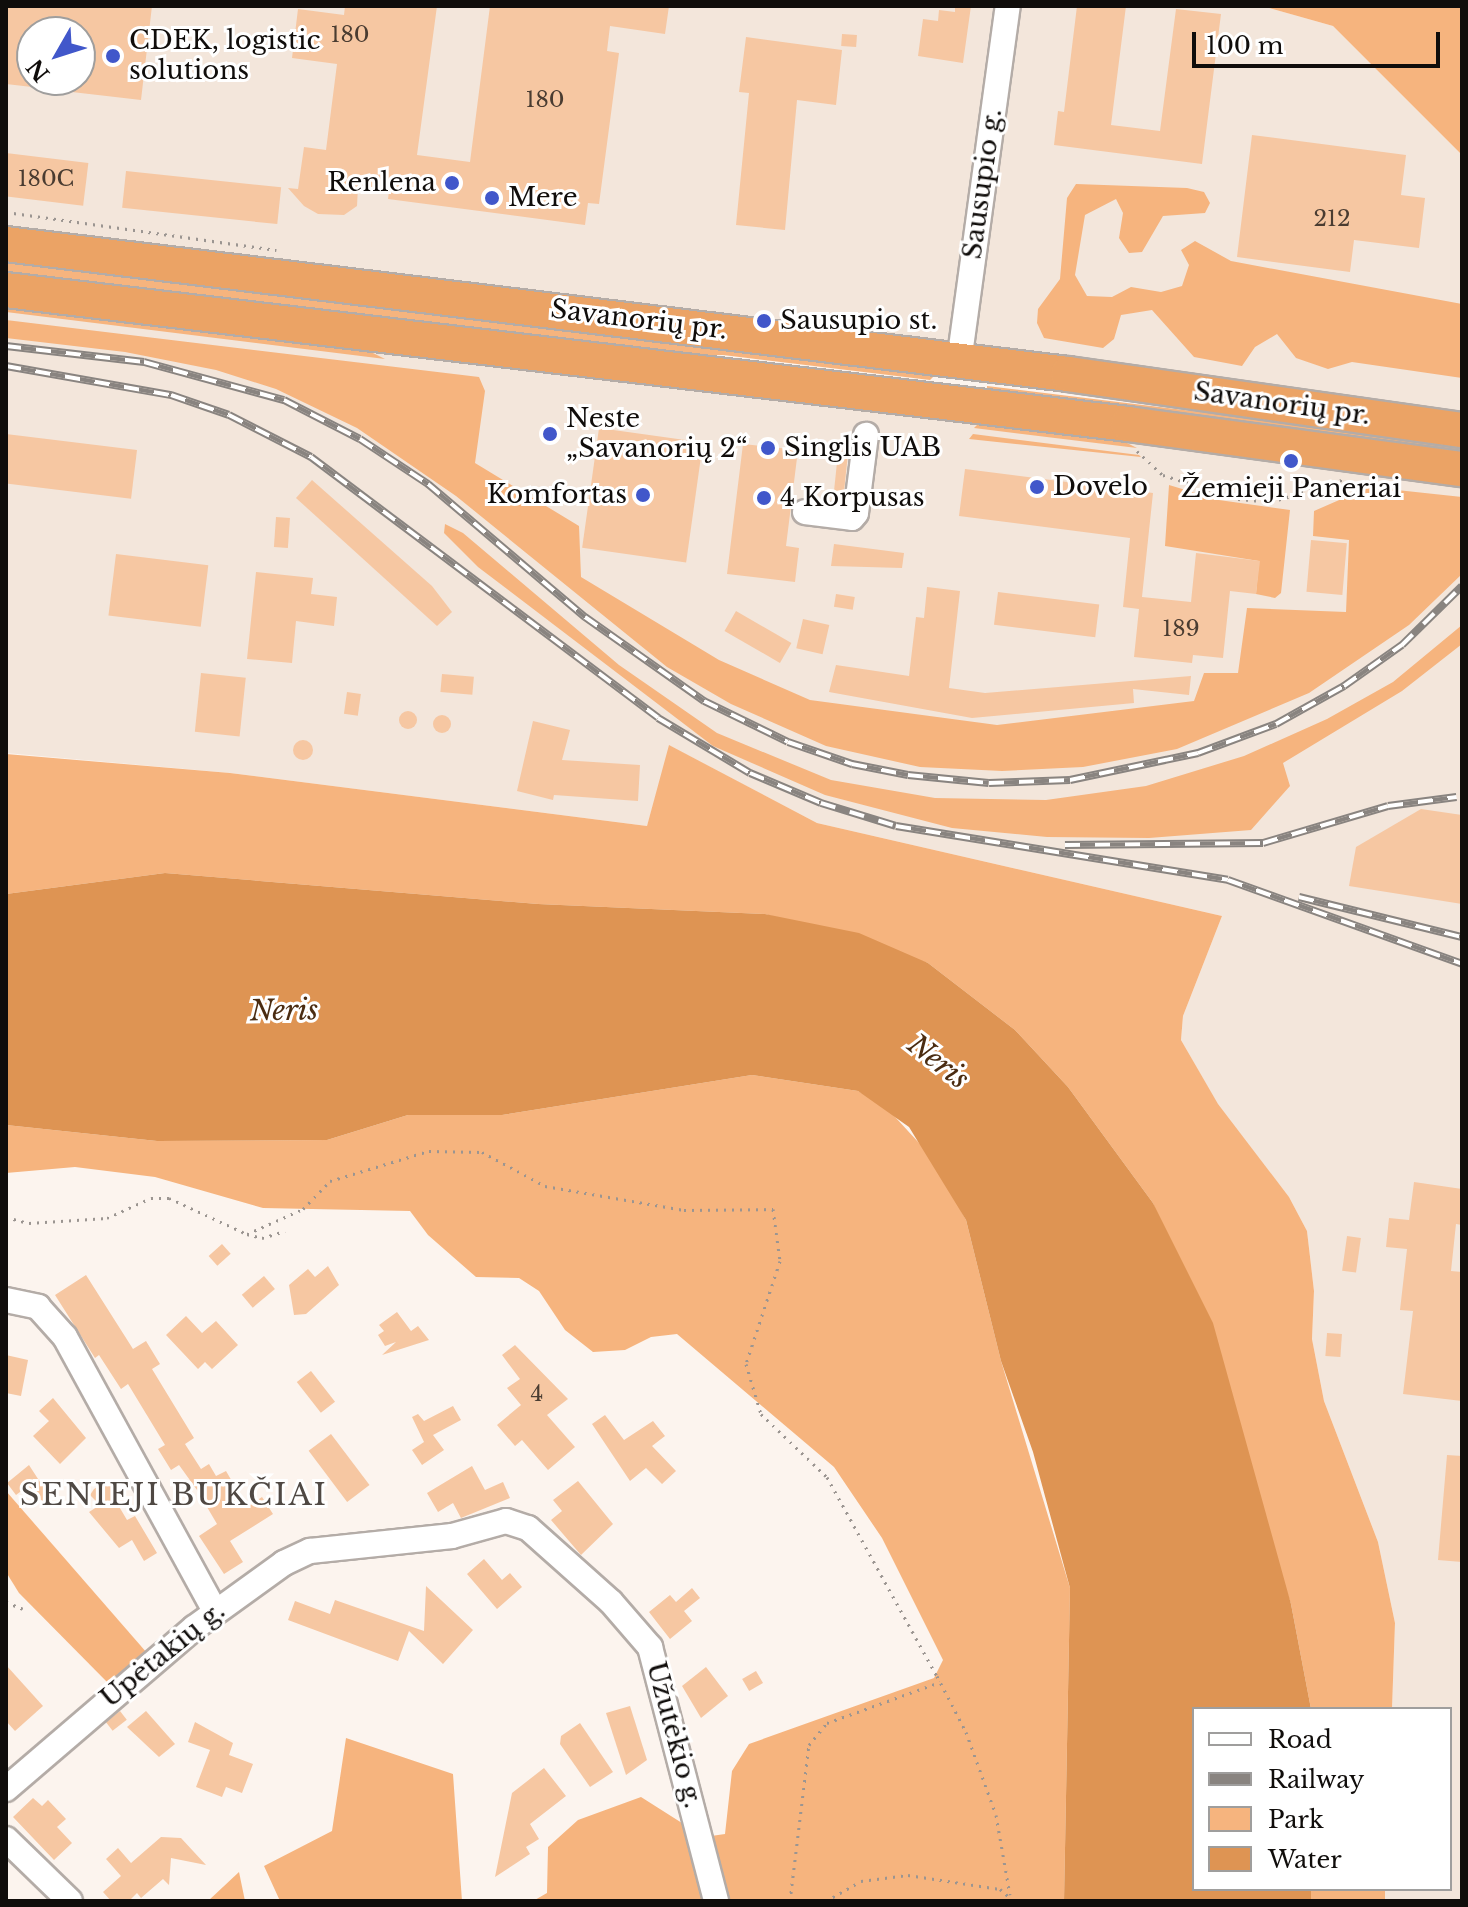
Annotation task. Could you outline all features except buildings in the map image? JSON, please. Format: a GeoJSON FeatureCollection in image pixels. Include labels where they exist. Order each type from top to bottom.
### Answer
{"type":"FeatureCollection","features":[{"type":"Feature","properties":{"kind":"highway","name":"Savanorių pr."},"geometry":{"type":"LineString","coordinates":[[6,244],[959,362],[1462,430]]}},
{"type":"Feature","properties":{"kind":"highway","name":"Savanorių pr."},"geometry":{"type":"LineString","coordinates":[[6,290],[954,404],[1462,469]]}},
{"type":"Feature","properties":{"kind":"highway"},"geometry":{"type":"LineString","coordinates":[[954,404],[959,362]]}},
{"type":"Feature","properties":{"kind":"street","name":"Sausupio g."},"geometry":{"type":"LineString","coordinates":[[959,362],[1008,6]]}},
{"type":"Feature","properties":{"kind":"street"},"geometry":{"type":"LineString","coordinates":[[805,512],[852,518],[856,513],[866,435]]}},
{"type":"Feature","properties":{"kind":"street"},"geometry":{"type":"LineString","coordinates":[[6,1300],[38,1307],[65,1337],[215,1611]]}},
{"type":"Feature","properties":{"kind":"street","name":"Užutėkio g."},"geometry":{"type":"LineString","coordinates":[[335,1549],[452,1536],[506,1521],[528,1528],[611,1602],[638,1629],[662,1682],[716,1901]]}},
{"type":"Feature","properties":{"kind":"street","name":"Upėtakių g."},"geometry":{"type":"LineString","coordinates":[[6,1789],[215,1611],[284,1563],[310,1551],[335,1549]]}},
{"type":"Feature","properties":{"kind":"street"},"geometry":{"type":"LineString","coordinates":[[6,1839],[70,1901]]}},
{"type":"Feature","properties":{"kind":"path"},"geometry":{"type":"LineString","coordinates":[[6,212],[285,251]]}},
{"type":"Feature","properties":{"kind":"path"},"geometry":{"type":"LineString","coordinates":[[1136,450],[1163,475],[1238,499],[1271,502],[1356,478]]}},
{"type":"Feature","properties":{"kind":"path"},"geometry":{"type":"LineString","coordinates":[[247,1234],[303,1209],[330,1181],[429,1151],[482,1152],[545,1186],[669,1208],[773,1209],[780,1261],[746,1364],[761,1414],[827,1477],[966,1732],[996,1815],[1010,1895],[1014,1901]]}},
{"type":"Feature","properties":{"kind":"path"},"geometry":{"type":"LineString","coordinates":[[6,1217],[29,1223],[94,1215],[107,1218],[151,1198],[169,1198],[247,1234],[262,1238],[285,1231]]}},
{"type":"Feature","properties":{"kind":"path"},"geometry":{"type":"LineString","coordinates":[[6,1602],[23,1609]]}},
{"type":"Feature","properties":{"kind":"path"},"geometry":{"type":"LineString","coordinates":[[790,1901],[809,1745],[827,1723],[940,1682]]}},
{"type":"Feature","properties":{"kind":"path"},"geometry":{"type":"LineString","coordinates":[[826,1901],[861,1881],[908,1875],[1010,1895]]}},
{"type":"Feature","properties":{"kind":"shaded area"},"geometry":{"type":"Polygon","coordinates":[[[6,6],[1262,6],[1333,26],[1462,155],[1462,419],[6,235],[6,6]]]}},
{"type":"Feature","properties":{"kind":"shaded area"},"geometry":{"type":"Polygon","coordinates":[[[6,305],[1462,481],[1462,1901],[1385,1901],[1385,1891],[1452,1891],[1452,1707],[1392,1707],[1395,1623],[1378,1542],[1324,1401],[1312,1339],[1314,1291],[1307,1231],[1289,1197],[1218,1105],[1181,1040],[1183,1016],[1222,916],[817,823],[670,746],[647,826],[230,773],[6,753],[6,305]]]}},
{"type":"Feature","properties":{"kind":"green space"},"geometry":{"type":"Polygon","coordinates":[[[1262,6],[1462,6],[1462,155],[1333,26],[1262,6]]]}},
{"type":"Feature","properties":{"kind":"green space"},"geometry":{"type":"Polygon","coordinates":[[[1076,184],[1187,188],[1204,192],[1210,203],[1205,213],[1163,216],[1142,252],[1129,253],[1119,238],[1123,213],[1116,199],[1085,215],[1075,275],[1087,296],[1112,297],[1131,287],[1161,292],[1182,286],[1189,265],[1181,250],[1195,241],[1231,261],[1462,304],[1462,378],[1352,362],[1328,369],[1296,358],[1277,334],[1255,347],[1242,366],[1194,357],[1152,310],[1121,315],[1114,339],[1103,348],[1044,338],[1037,323],[1038,309],[1060,279],[1067,198],[1076,184]]]}},
{"type":"Feature","properties":{"kind":"green space"},"geometry":{"type":"Polygon","coordinates":[[[6,255],[937,373],[930,380],[723,355],[658,356],[6,279],[6,255]]]}},
{"type":"Feature","properties":{"kind":"green space"},"geometry":{"type":"Polygon","coordinates":[[[6,307],[369,351],[385,359],[6,312],[6,307]]]}},
{"type":"Feature","properties":{"kind":"green space"},"geometry":{"type":"Polygon","coordinates":[[[6,320],[479,377],[485,391],[475,463],[579,526],[581,577],[719,660],[810,700],[997,725],[1194,701],[1204,673],[1238,673],[1247,608],[1346,612],[1349,540],[1313,536],[1314,511],[1369,487],[1462,497],[1462,574],[1409,625],[1309,693],[1177,749],[1083,767],[1002,771],[920,767],[826,746],[731,704],[667,667],[456,496],[357,428],[276,389],[216,370],[125,352],[6,338],[6,320]]]}},
{"type":"Feature","properties":{"kind":"green space"},"geometry":{"type":"Polygon","coordinates":[[[987,386],[1462,444],[1462,451],[987,392],[987,386]]]}},
{"type":"Feature","properties":{"kind":"green space"},"geometry":{"type":"Polygon","coordinates":[[[978,424],[1123,441],[1137,448],[974,428],[978,424]]]}},
{"type":"Feature","properties":{"kind":"green space"},"geometry":{"type":"Polygon","coordinates":[[[973,434],[1139,455],[1141,457],[969,439],[973,434]]]}},
{"type":"Feature","properties":{"kind":"green space"},"geometry":{"type":"Polygon","coordinates":[[[1169,485],[1219,500],[1290,510],[1281,593],[1275,598],[1256,594],[1259,561],[1165,546],[1169,485]]]}},
{"type":"Feature","properties":{"kind":"green space"},"geometry":{"type":"Polygon","coordinates":[[[445,524],[463,533],[619,665],[717,733],[831,780],[935,798],[1046,800],[1146,786],[1244,756],[1327,719],[1393,682],[1462,625],[1462,644],[1402,691],[1283,763],[1290,786],[1251,830],[1149,838],[1047,837],[952,828],[825,795],[713,746],[478,567],[444,533],[445,524]]]}},
{"type":"Feature","properties":{"kind":"green space"},"geometry":{"type":"Polygon","coordinates":[[[669,745],[817,823],[1222,916],[1183,1016],[1181,1040],[1218,1104],[1289,1197],[1307,1231],[1314,1291],[1312,1339],[1324,1401],[1378,1542],[1395,1623],[1392,1707],[1311,1707],[1291,1604],[1153,1203],[1068,1087],[1015,1030],[928,963],[765,914],[538,904],[165,873],[6,894],[6,754],[230,773],[647,826],[669,745]]]}},
{"type":"Feature","properties":{"kind":"green space"},"geometry":{"type":"Polygon","coordinates":[[[752,1075],[858,1091],[885,1106],[931,1156],[966,1220],[1001,1361],[1070,1588],[1064,1901],[533,1901],[547,1893],[548,1847],[578,1820],[641,1797],[704,1837],[725,1834],[732,1771],[749,1744],[934,1678],[943,1660],[882,1538],[834,1467],[677,1334],[651,1337],[625,1350],[593,1352],[565,1330],[539,1291],[519,1278],[476,1277],[428,1235],[410,1211],[263,1208],[155,1177],[75,1167],[6,1173],[6,1125],[157,1141],[327,1140],[408,1115],[502,1115],[752,1075]]]}},
{"type":"Feature","properties":{"kind":"green space"},"geometry":{"type":"Polygon","coordinates":[[[6,1491],[147,1653],[108,1683],[19,1593],[6,1572],[6,1491]]]}},
{"type":"Feature","properties":{"kind":"green space"},"geometry":{"type":"Polygon","coordinates":[[[346,1738],[453,1774],[462,1901],[280,1901],[264,1866],[332,1831],[346,1738]]]}},
{"type":"Feature","properties":{"kind":"green space"},"geometry":{"type":"Polygon","coordinates":[[[239,1872],[245,1901],[208,1901],[239,1872]]]}},
{"type":"Feature","properties":{"kind":"green space"},"geometry":{"type":"Polygon","coordinates":[[[1311,1891],[1385,1891],[1385,1901],[1311,1901],[1311,1891]]]}},
{"type":"Feature","properties":{"kind":"water","name":"Neris"},"geometry":{"type":"Polygon","coordinates":[[[165,873],[538,904],[765,914],[859,933],[928,963],[1015,1030],[1068,1087],[1153,1203],[1213,1323],[1291,1604],[1311,1707],[1192,1707],[1192,1891],[1311,1891],[1311,1901],[1064,1901],[1070,1588],[1033,1452],[1001,1361],[966,1220],[909,1127],[858,1091],[752,1075],[502,1115],[408,1115],[327,1140],[157,1141],[6,1125],[6,894],[165,873]]]}},
{"type":"Feature","properties":{"kind":"railway"},"geometry":{"type":"LineString","coordinates":[[6,346],[144,362],[284,400],[360,439],[428,484],[585,617],[704,701],[788,742],[852,764],[908,775],[989,783],[1070,780],[1198,753],[1276,724],[1344,686],[1402,645],[1462,586]]}},
{"type":"Feature","properties":{"kind":"railway"},"geometry":{"type":"LineString","coordinates":[[6,366],[171,395],[229,415],[311,457],[658,718],[750,773],[821,803],[896,826],[1228,880],[1462,964]]}},
{"type":"Feature","properties":{"kind":"railway"},"geometry":{"type":"LineString","coordinates":[[1065,845],[1263,843],[1388,806],[1456,797]]}},
{"type":"Feature","properties":{"kind":"railway"},"geometry":{"type":"LineString","coordinates":[[1299,897],[1462,937]]}},
{"type":"Feature","properties":{"kind":"place","name":"CDEK, logistic solutions"},"geometry":{"type":"Point","coordinates":[113,56]}},
{"type":"Feature","properties":{"kind":"place","name":"Renlena"},"geometry":{"type":"Point","coordinates":[452,183]}},
{"type":"Feature","properties":{"kind":"place","name":"Mere"},"geometry":{"type":"Point","coordinates":[492,198]}},
{"type":"Feature","properties":{"kind":"place","name":"Sausupio st."},"geometry":{"type":"Point","coordinates":[764,321]}},
{"type":"Feature","properties":{"kind":"place","name":"Neste „Savanorių 2“"},"geometry":{"type":"Point","coordinates":[550,434]}},
{"type":"Feature","properties":{"kind":"place","name":"Singlis UAB"},"geometry":{"type":"Point","coordinates":[768,448]}},
{"type":"Feature","properties":{"kind":"place","name":"Žemieji Paneriai"},"geometry":{"type":"Point","coordinates":[1291,461]}},
{"type":"Feature","properties":{"kind":"place","name":"Dovelo"},"geometry":{"type":"Point","coordinates":[1037,487]}},
{"type":"Feature","properties":{"kind":"place","name":"Komfortas"},"geometry":{"type":"Point","coordinates":[643,495]}},
{"type":"Feature","properties":{"kind":"place","name":"4 Korpusas"},"geometry":{"type":"Point","coordinates":[764,498]}},
{"type":"Feature","properties":{"kind":"district","name":"SENIEJI BUKČIAI"},"geometry":{"type":"Point","coordinates":[174,1495]}}]}
